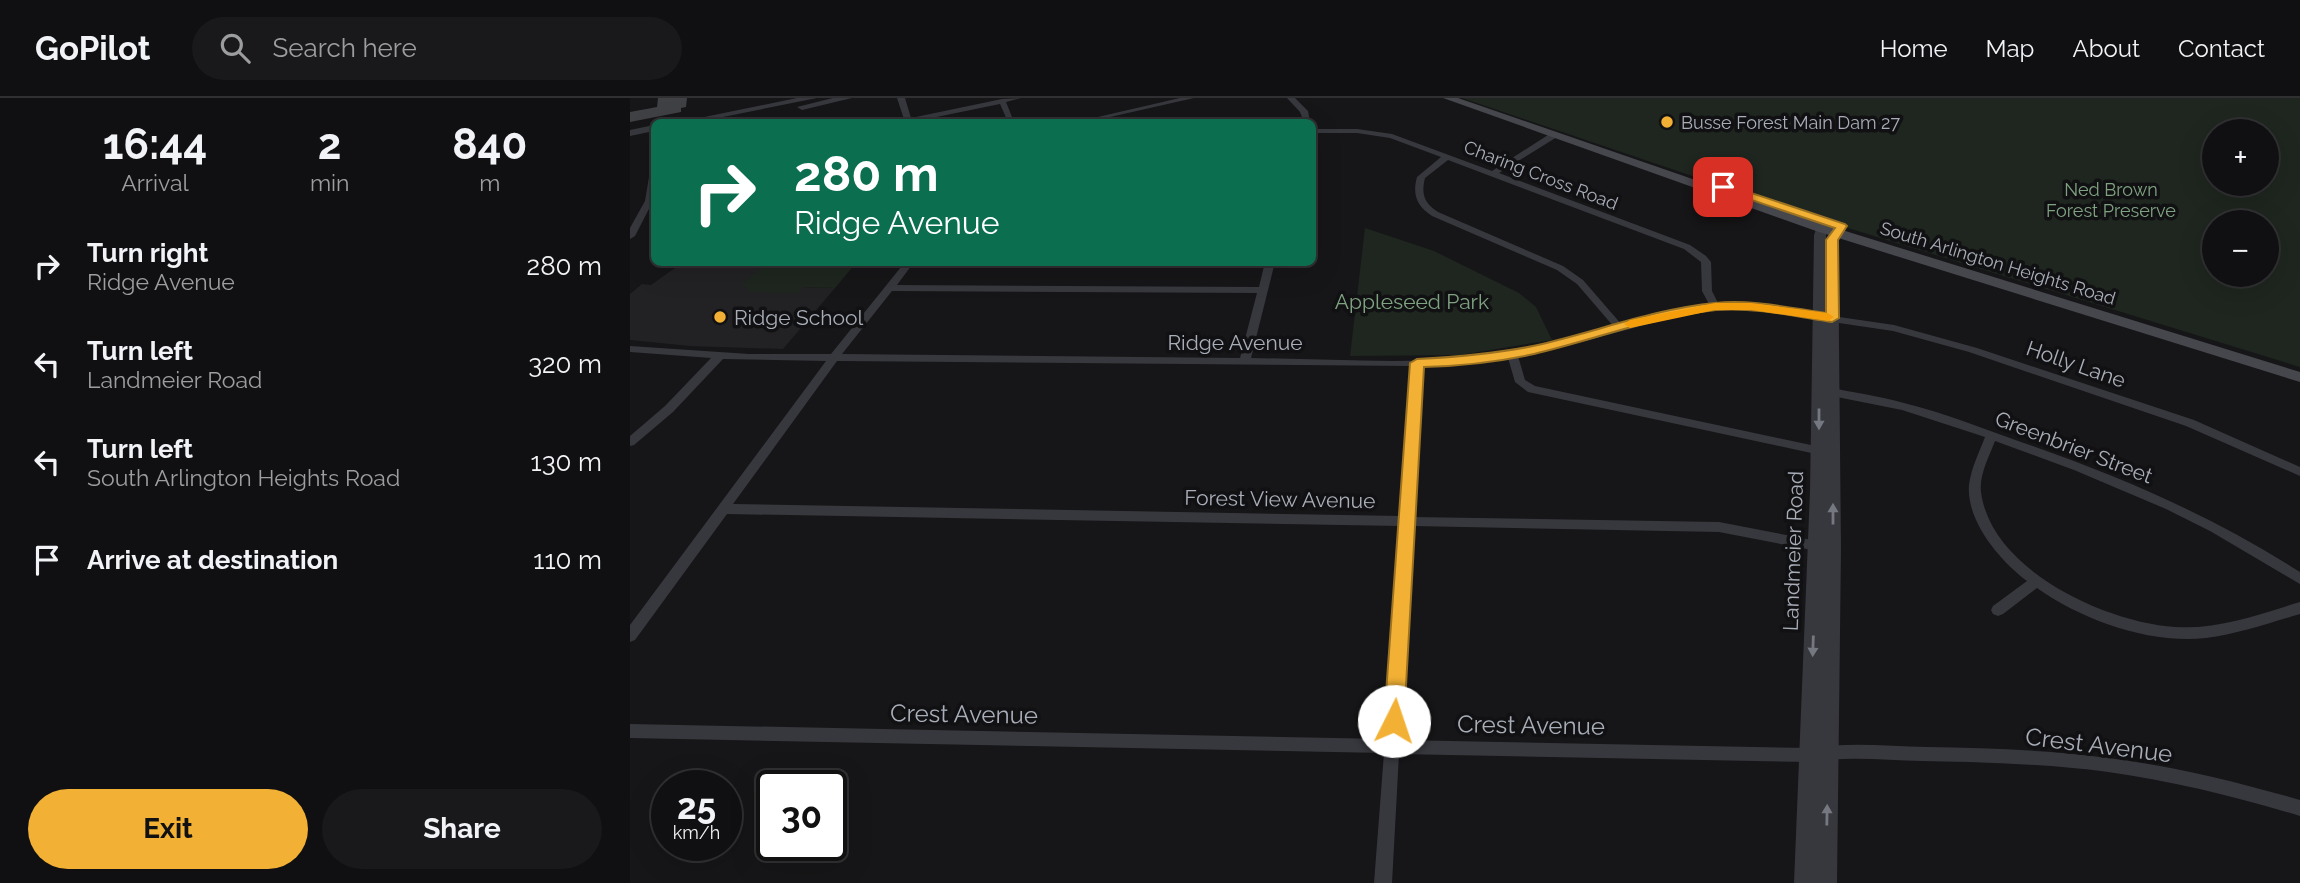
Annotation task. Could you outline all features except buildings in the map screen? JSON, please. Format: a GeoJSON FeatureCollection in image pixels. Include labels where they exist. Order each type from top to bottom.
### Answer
{"type":"FeatureCollection","features":[{"type":"Feature","properties":{"kind":"main road","name":"South Arlington Heights Road"},"geometry":{"type":"LineString","coordinates":[[1448,98],[1831,227],[2300,377]]}},
{"type":"Feature","properties":{"kind":"main road","name":"South Arlington Heights Road"},"geometry":{"type":"LineString","coordinates":[[1462,98],[1831,227],[2300,367]]}},
{"type":"Feature","properties":{"kind":"street"},"geometry":{"type":"LineString","coordinates":[[701,119],[811,98]]}},
{"type":"Feature","properties":{"kind":"street"},"geometry":{"type":"LineString","coordinates":[[740,119],[847,98]]}},
{"type":"Feature","properties":{"kind":"street"},"geometry":{"type":"LineString","coordinates":[[901,98],[906,119]]}},
{"type":"Feature","properties":{"kind":"street"},"geometry":{"type":"LineString","coordinates":[[921,119],[1017,98]]}},
{"type":"Feature","properties":{"kind":"street"},"geometry":{"type":"LineString","coordinates":[[1094,119],[1190,98]]}},
{"type":"Feature","properties":{"kind":"street"},"geometry":{"type":"LineString","coordinates":[[1291,98],[1304,111],[1306,119]]}},
{"type":"Feature","properties":{"kind":"street"},"geometry":{"type":"LineString","coordinates":[[1002,101],[1011,119]]}},
{"type":"Feature","properties":{"kind":"street"},"geometry":{"type":"LineString","coordinates":[[630,133],[651,129]]}},
{"type":"Feature","properties":{"kind":"street","name":"Charing Cross Road"},"geometry":{"type":"LineString","coordinates":[[1316,131],[1378,133],[1494,173],[1698,253],[1708,265],[1707,293],[1715,306]]}},
{"type":"Feature","properties":{"kind":"street"},"geometry":{"type":"LineString","coordinates":[[1494,173],[1554,135]]}},
{"type":"Feature","properties":{"kind":"street"},"geometry":{"type":"LineString","coordinates":[[630,141],[651,137]]}},
{"type":"Feature","properties":{"kind":"street"},"geometry":{"type":"LineString","coordinates":[[1447,157],[1421,177],[1418,196],[1422,205],[1435,214],[1560,268],[1580,282],[1619,327]]}},
{"type":"Feature","properties":{"kind":"street"},"geometry":{"type":"LineString","coordinates":[[630,236],[640,221],[651,191]]}},
{"type":"Feature","properties":{"kind":"street"},"geometry":{"type":"LineString","coordinates":[[640,221],[651,219]]}},
{"type":"Feature","properties":{"kind":"street","name":"Landmeier Road"},"geometry":{"type":"LineString","coordinates":[[1826,883],[1829,752],[1824,547],[1826,317],[1831,227]]}},
{"type":"Feature","properties":{"kind":"street"},"geometry":{"type":"LineString","coordinates":[[630,636],[834,358],[907,266]]}},
{"type":"Feature","properties":{"kind":"street"},"geometry":{"type":"LineString","coordinates":[[1245,361],[1269,266]]}},
{"type":"Feature","properties":{"kind":"street"},"geometry":{"type":"LineString","coordinates":[[890,288],[1262,290]]}},
{"type":"Feature","properties":{"kind":"street","name":"Ridge Avenue"},"geometry":{"type":"LineString","coordinates":[[630,349],[719,356],[1417,363],[1473,361],[1555,346],[1619,327],[1715,306],[1751,307],[1826,317]]}},
{"type":"Feature","properties":{"kind":"street","name":"Holly Lane"},"geometry":{"type":"LineString","coordinates":[[1826,317],[1907,331],[2049,375],[2190,423],[2300,471]]}},
{"type":"Feature","properties":{"kind":"street"},"geometry":{"type":"LineString","coordinates":[[1512,354],[1520,382],[1532,389],[1826,452]]}},
{"type":"Feature","properties":{"kind":"street"},"geometry":{"type":"LineString","coordinates":[[630,442],[669,409],[719,356]]}},
{"type":"Feature","properties":{"kind":"street"},"geometry":{"type":"LineString","coordinates":[[1383,883],[1417,363]]}},
{"type":"Feature","properties":{"kind":"street","name":"Greenbrier Street"},"geometry":{"type":"LineString","coordinates":[[1826,391],[1903,406],[2176,506],[2253,547],[2300,579]]}},
{"type":"Feature","properties":{"kind":"street"},"geometry":{"type":"LineString","coordinates":[[1991,436],[1977,475],[1977,501],[1982,517],[1995,538],[2036,582],[2067,601],[2098,615],[2150,630],[2175,633],[2220,630],[2300,608]]}},
{"type":"Feature","properties":{"kind":"street","name":"Forest View Avenue"},"geometry":{"type":"LineString","coordinates":[[724,509],[1719,527],[1824,547]]}},
{"type":"Feature","properties":{"kind":"street","name":"Landmeier Road"},"geometry":{"type":"LineString","coordinates":[[1805,883],[1810,755],[1824,547]]}},
{"type":"Feature","properties":{"kind":"street"},"geometry":{"type":"LineString","coordinates":[[1998,610],[2036,582]]}},
{"type":"Feature","properties":{"kind":"street","name":"Crest Avenue"},"geometry":{"type":"LineString","coordinates":[[630,731],[1810,755],[1829,752],[1985,756],[2106,765],[2227,786],[2300,808]]}},
{"type":"Feature","properties":{"kind":"shaded area","name":"Ridge School"},"geometry":{"type":"Polygon","coordinates":[[[678,266],[769,266],[803,287],[835,288],[783,349],[690,346],[630,340],[630,294],[642,284],[651,285],[678,266]]]}},
{"type":"Feature","properties":{"kind":"green space","name":"Ned Brown Forest Preserve"},"geometry":{"type":"Polygon","coordinates":[[[1462,98],[2300,98],[2300,367],[1822,220],[1462,98]]]}},
{"type":"Feature","properties":{"kind":"green space","name":"Appleseed Park"},"geometry":{"type":"Polygon","coordinates":[[[1365,228],[1434,251],[1519,293],[1536,307],[1552,340],[1460,355],[1350,356],[1365,228]]]}},
{"type":"Feature","properties":{"kind":"green space"},"geometry":{"type":"Polygon","coordinates":[[[763,266],[853,266],[835,288],[803,287],[797,293],[749,292],[743,284],[763,266]]]}},
{"type":"Feature","properties":{"kind":"slow traffic"},"geometry":{"type":"LineString","coordinates":[[1630,324],[1715,306],[1751,307],[1828,317]]}},
{"type":"Feature","properties":{"kind":"place","name":"Busse Forest Main Dam 27"},"geometry":{"type":"Point","coordinates":[1667,122]}},
{"type":"Feature","properties":{"kind":"place","name":"Ridge School"},"geometry":{"type":"Point","coordinates":[720,317]}},
{"type":"Feature","properties":{"kind":"route"},"geometry":{"type":"LineString","coordinates":[[1394,721],[1417,363],[1473,361],[1555,346],[1619,327],[1715,306],[1751,307],[1832,318],[1832,240],[1841,226],[1723,187]]}}]}
